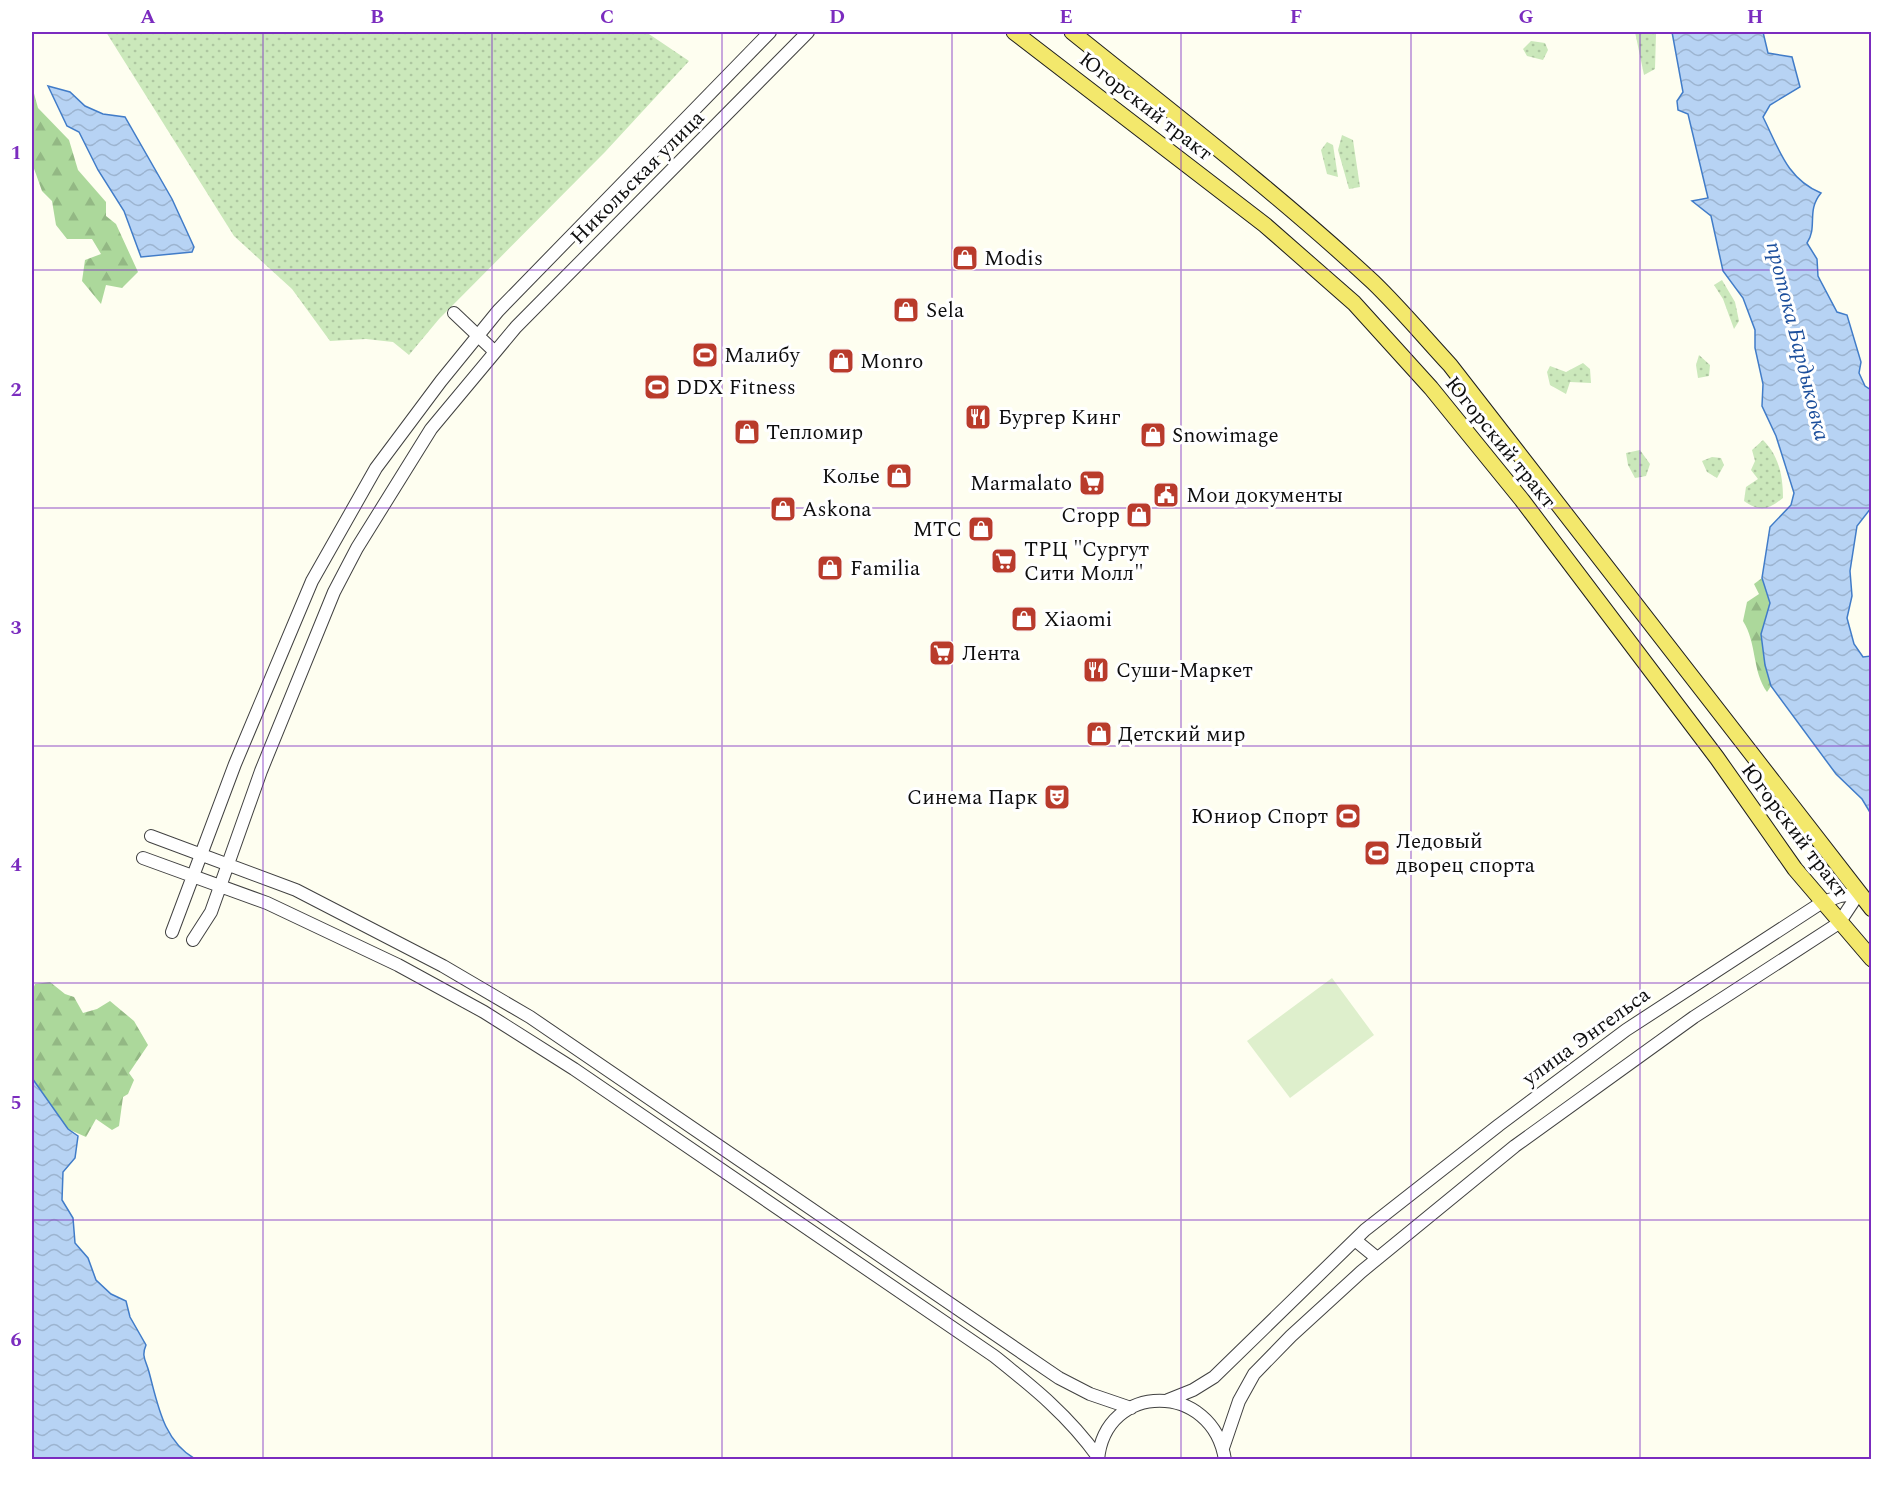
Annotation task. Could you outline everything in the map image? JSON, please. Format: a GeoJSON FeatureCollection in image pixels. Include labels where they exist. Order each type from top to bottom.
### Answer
{"type":"FeatureCollection","features":[{"type":"Feature","properties":{"kind":"main road","name":"Югорский тракт"},"geometry":{"type":"LineString","coordinates":[[1014,32],[1265,225],[1354,303],[1431,388],[1522,500],[1717,758],[1821,903],[1872,959]]}},
{"type":"Feature","properties":{"kind":"main road","name":"Югорский тракт"},"geometry":{"type":"LineString","coordinates":[[1072,32],[1212,141],[1290,207],[1375,284],[1450,365],[1865,890],[1872,909]]}},
{"type":"Feature","properties":{"kind":"street","name":"Никольская улица"},"geometry":{"type":"LineString","coordinates":[[171,932],[195,876],[235,764],[312,581],[376,468],[477,334],[553,252],[770,32]]}},
{"type":"Feature","properties":{"kind":"street","name":"Никольская улица"},"geometry":{"type":"LineString","coordinates":[[194,940],[211,912],[285,710],[334,592],[357,548],[431,429],[494,351],[570,270],[808,32]]}},
{"type":"Feature","properties":{"kind":"street"},"geometry":{"type":"LineString","coordinates":[[454,313],[494,351]]}},
{"type":"Feature","properties":{"kind":"street"},"geometry":{"type":"LineString","coordinates":[[151,836],[228,863],[327,905],[443,966],[530,1017],[1059,1378],[1090,1394],[1131,1408]]}},
{"type":"Feature","properties":{"kind":"street"},"geometry":{"type":"LineString","coordinates":[[143,858],[267,903],[398,965],[484,1012],[574,1069],[994,1356],[1054,1404],[1075,1426],[1098,1458]]}},
{"type":"Feature","properties":{"kind":"street"},"geometry":{"type":"LineString","coordinates":[[1224,1454],[1236,1407],[1254,1374],[1291,1336],[1377,1258],[1460,1189],[1579,1099],[1694,1017],[1839,923],[1865,890]]}},
{"type":"Feature","properties":{"kind":"street","name":"улица Энгельса"},"geometry":{"type":"LineString","coordinates":[[1131,1408],[1146,1402],[1168,1400],[1193,1390],[1214,1377],[1355,1240],[1499,1125],[1626,1030],[1821,903],[1865,890]]}},
{"type":"Feature","properties":{"kind":"street"},"geometry":{"type":"LineString","coordinates":[[1355,1240],[1377,1258]]}},
{"type":"Feature","properties":{"kind":"street"},"geometry":{"type":"LineString","coordinates":[[1168,1400],[1199,1412],[1214,1428],[1224,1454]]}},
{"type":"Feature","properties":{"kind":"street"},"geometry":{"type":"LineString","coordinates":[[1098,1458],[1110,1426],[1131,1408]]}},
{"type":"Feature","properties":{"kind":"green space"},"geometry":{"type":"Polygon","coordinates":[[[106,32],[646,32],[689,61],[605,152],[439,319],[409,355],[393,342],[366,339],[330,341],[292,289],[234,236],[106,32]]]}},
{"type":"Feature","properties":{"kind":"green space"},"geometry":{"type":"Polygon","coordinates":[[[1635,32],[1656,34],[1655,69],[1644,75],[1635,32]]]}},
{"type":"Feature","properties":{"kind":"green space"},"geometry":{"type":"Polygon","coordinates":[[[1531,41],[1545,43],[1548,50],[1543,60],[1527,56],[1523,49],[1531,41]]]}},
{"type":"Feature","properties":{"kind":"green space"},"geometry":{"type":"Polygon","coordinates":[[[32,86],[38,108],[69,140],[78,170],[106,202],[106,216],[116,224],[138,272],[122,288],[106,285],[101,304],[82,281],[85,260],[101,254],[92,239],[67,239],[56,225],[52,201],[42,191],[32,163],[32,86]]]}},
{"type":"Feature","properties":{"kind":"green space"},"geometry":{"type":"Polygon","coordinates":[[[1342,135],[1353,140],[1360,187],[1349,189],[1338,150],[1342,135]]]}},
{"type":"Feature","properties":{"kind":"green space"},"geometry":{"type":"Polygon","coordinates":[[[1327,142],[1333,145],[1338,177],[1327,174],[1321,150],[1327,142]]]}},
{"type":"Feature","properties":{"kind":"green space"},"geometry":{"type":"Polygon","coordinates":[[[1722,280],[1735,302],[1739,321],[1734,329],[1723,299],[1714,285],[1722,280]]]}},
{"type":"Feature","properties":{"kind":"green space"},"geometry":{"type":"Polygon","coordinates":[[[1699,355],[1710,365],[1709,376],[1698,378],[1696,365],[1699,355]]]}},
{"type":"Feature","properties":{"kind":"green space"},"geometry":{"type":"Polygon","coordinates":[[[1583,363],[1590,369],[1591,383],[1570,382],[1566,394],[1550,385],[1547,372],[1550,366],[1566,372],[1583,363]]]}},
{"type":"Feature","properties":{"kind":"green space"},"geometry":{"type":"Polygon","coordinates":[[[1763,440],[1773,453],[1779,467],[1783,498],[1773,505],[1759,508],[1744,501],[1746,487],[1758,479],[1751,470],[1755,461],[1752,450],[1763,440]]]}},
{"type":"Feature","properties":{"kind":"green space"},"geometry":{"type":"Polygon","coordinates":[[[1640,450],[1650,464],[1646,476],[1635,478],[1628,465],[1626,453],[1640,450]]]}},
{"type":"Feature","properties":{"kind":"green space"},"geometry":{"type":"Polygon","coordinates":[[[1712,457],[1721,458],[1724,465],[1717,478],[1707,472],[1702,461],[1712,457]]]}},
{"type":"Feature","properties":{"kind":"green space"},"geometry":{"type":"Polygon","coordinates":[[[1762,578],[1770,603],[1761,634],[1765,665],[1771,686],[1767,692],[1762,684],[1751,638],[1743,621],[1747,602],[1759,594],[1754,584],[1762,578]]]}},
{"type":"Feature","properties":{"kind":"green space"},"geometry":{"type":"Polygon","coordinates":[[[1332,978],[1374,1035],[1290,1098],[1247,1041],[1332,978]]]}},
{"type":"Feature","properties":{"kind":"green space"},"geometry":{"type":"Polygon","coordinates":[[[50,982],[65,994],[74,997],[83,1013],[97,1009],[110,1001],[134,1021],[148,1045],[129,1073],[134,1080],[128,1094],[123,1097],[119,1126],[112,1130],[96,1119],[86,1137],[68,1129],[32,1078],[32,992],[35,984],[50,982]]]}},
{"type":"Feature","properties":{"kind":"water","name":"протока Бардыковка"},"geometry":{"type":"Polygon","coordinates":[[[1672,32],[1763,32],[1768,53],[1792,57],[1800,87],[1770,105],[1763,117],[1785,162],[1800,180],[1821,193],[1814,206],[1812,231],[1807,243],[1817,259],[1818,276],[1837,312],[1847,315],[1861,362],[1859,373],[1865,386],[1871,390],[1871,508],[1857,526],[1850,571],[1852,596],[1847,618],[1854,644],[1863,657],[1871,656],[1871,814],[1862,799],[1836,774],[1771,686],[1765,665],[1761,634],[1770,603],[1762,578],[1770,527],[1791,505],[1794,493],[1776,436],[1762,406],[1763,384],[1755,348],[1755,330],[1743,298],[1723,271],[1711,216],[1692,201],[1708,198],[1688,114],[1678,110],[1677,101],[1683,92],[1672,32]]]}},
{"type":"Feature","properties":{"kind":"water"},"geometry":{"type":"Polygon","coordinates":[[[48,86],[70,92],[85,106],[103,114],[125,117],[172,199],[194,247],[192,252],[141,257],[124,211],[98,170],[79,132],[67,126],[48,86]]]}},
{"type":"Feature","properties":{"kind":"water"},"geometry":{"type":"Polygon","coordinates":[[[32,1078],[68,1129],[78,1136],[75,1158],[63,1172],[62,1200],[73,1218],[75,1243],[88,1258],[96,1280],[111,1294],[126,1301],[130,1317],[146,1345],[144,1358],[163,1421],[176,1442],[195,1459],[32,1459],[32,1078]]]}},
{"type":"Feature","properties":{"kind":"place","name":"Modis"},"geometry":{"type":"Point","coordinates":[965,258]}},
{"type":"Feature","properties":{"kind":"place","name":"Sela"},"geometry":{"type":"Point","coordinates":[906,310]}},
{"type":"Feature","properties":{"kind":"place","name":"Малибу"},"geometry":{"type":"Point","coordinates":[705,355]}},
{"type":"Feature","properties":{"kind":"place","name":"Monro"},"geometry":{"type":"Point","coordinates":[841,361]}},
{"type":"Feature","properties":{"kind":"place","name":"DDX Fitness"},"geometry":{"type":"Point","coordinates":[657,387]}},
{"type":"Feature","properties":{"kind":"place","name":"Бургер Кинг"},"geometry":{"type":"Point","coordinates":[978,417]}},
{"type":"Feature","properties":{"kind":"place","name":"Тепломир"},"geometry":{"type":"Point","coordinates":[747,432]}},
{"type":"Feature","properties":{"kind":"place","name":"Snowimage"},"geometry":{"type":"Point","coordinates":[1153,435]}},
{"type":"Feature","properties":{"kind":"place","name":"Колье"},"geometry":{"type":"Point","coordinates":[899,476]}},
{"type":"Feature","properties":{"kind":"place","name":"Marmalato"},"geometry":{"type":"Point","coordinates":[1092,483]}},
{"type":"Feature","properties":{"kind":"place","name":"Мои документы"},"geometry":{"type":"Point","coordinates":[1166,495]}},
{"type":"Feature","properties":{"kind":"place","name":"Askona"},"geometry":{"type":"Point","coordinates":[783,509]}},
{"type":"Feature","properties":{"kind":"place","name":"Cropp"},"geometry":{"type":"Point","coordinates":[1139,515]}},
{"type":"Feature","properties":{"kind":"place","name":"МТС"},"geometry":{"type":"Point","coordinates":[981,529]}},
{"type":"Feature","properties":{"kind":"place","name":"ТРЦ \"Сургут Сити Молл\""},"geometry":{"type":"Point","coordinates":[1004,561]}},
{"type":"Feature","properties":{"kind":"place","name":"Familia"},"geometry":{"type":"Point","coordinates":[830,568]}},
{"type":"Feature","properties":{"kind":"place","name":"Xiaomi"},"geometry":{"type":"Point","coordinates":[1024,619]}},
{"type":"Feature","properties":{"kind":"place","name":"Лента"},"geometry":{"type":"Point","coordinates":[942,653]}},
{"type":"Feature","properties":{"kind":"place","name":"Суши-Маркет"},"geometry":{"type":"Point","coordinates":[1096,670]}},
{"type":"Feature","properties":{"kind":"place","name":"Детский мир"},"geometry":{"type":"Point","coordinates":[1099,734]}},
{"type":"Feature","properties":{"kind":"place","name":"Синема Парк"},"geometry":{"type":"Point","coordinates":[1057,797]}},
{"type":"Feature","properties":{"kind":"place","name":"Юниор Спорт"},"geometry":{"type":"Point","coordinates":[1348,816]}},
{"type":"Feature","properties":{"kind":"place","name":"Ледовый дворец спорта"},"geometry":{"type":"Point","coordinates":[1377,853]}}]}
